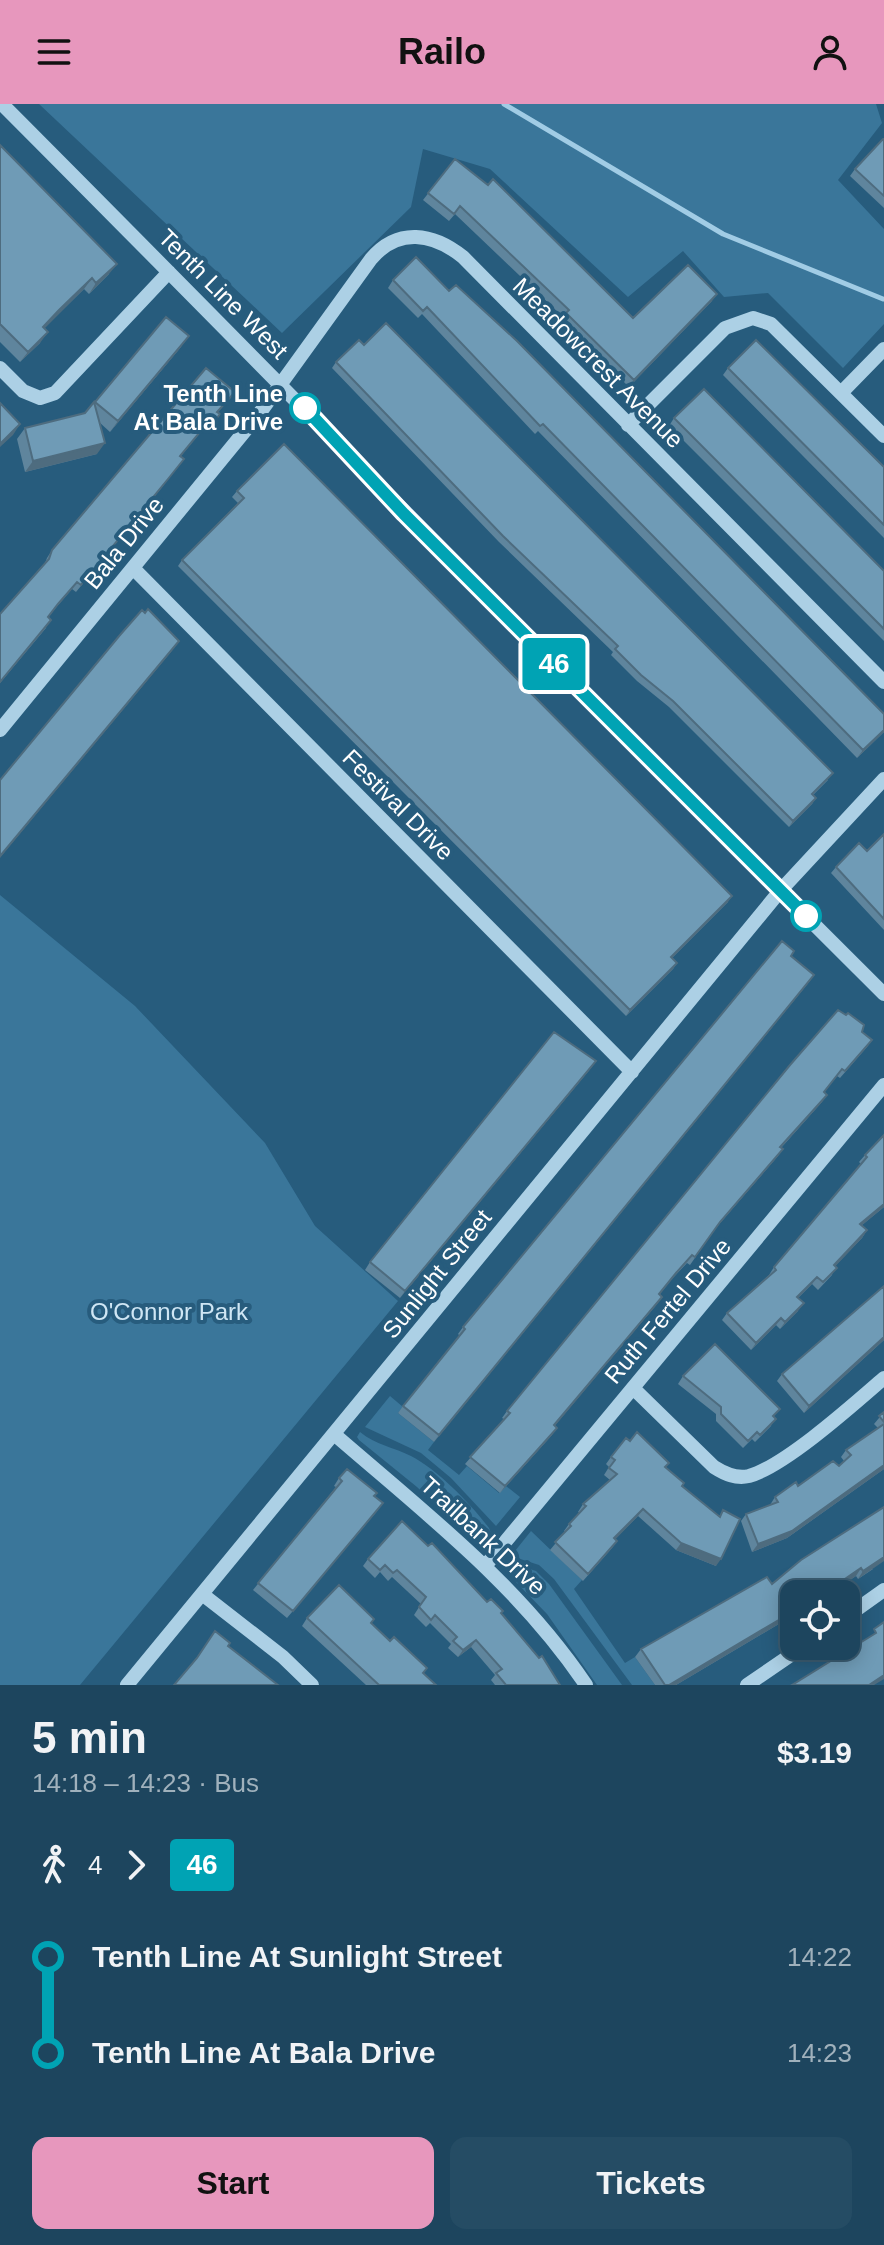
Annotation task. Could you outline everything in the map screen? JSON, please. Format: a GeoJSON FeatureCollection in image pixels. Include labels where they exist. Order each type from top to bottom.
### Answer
{"type":"FeatureCollection","features":[{"type":"Feature","properties":{"kind":"street","name":"Tenth Line West"},"geometry":{"type":"LineString","coordinates":[[2,104],[281,383],[404,514],[884,994]]}},
{"type":"Feature","properties":{"kind":"street","name":"Meadowcrest Avenue"},"geometry":{"type":"LineString","coordinates":[[281,383],[378,250],[394,239],[413,235],[444,244],[463,257],[884,682]]}},
{"type":"Feature","properties":{"kind":"street"},"geometry":{"type":"LineString","coordinates":[[0,368],[23,391],[40,398],[55,393],[169,272]]}},
{"type":"Feature","properties":{"kind":"street"},"geometry":{"type":"LineString","coordinates":[[628,425],[725,328],[743,319],[763,320],[771,324],[884,436]]}},
{"type":"Feature","properties":{"kind":"street"},"geometry":{"type":"LineString","coordinates":[[841,393],[884,349]]}},
{"type":"Feature","properties":{"kind":"street","name":"Bala Drive"},"geometry":{"type":"LineString","coordinates":[[0,730],[281,383]]}},
{"type":"Feature","properties":{"kind":"street","name":"Festival Drive"},"geometry":{"type":"LineString","coordinates":[[133,568],[632,1072]]}},
{"type":"Feature","properties":{"kind":"street","name":"Sunlight Street"},"geometry":{"type":"LineString","coordinates":[[127,1685],[780,891],[884,779]]}},
{"type":"Feature","properties":{"kind":"street","name":"Ruth Fertel Drive"},"geometry":{"type":"LineString","coordinates":[[486,1565],[884,1085]]}},
{"type":"Feature","properties":{"kind":"street"},"geometry":{"type":"LineString","coordinates":[[633,1388],[714,1467],[727,1475],[746,1477],[765,1469],[841,1416],[884,1378]]}},
{"type":"Feature","properties":{"kind":"street","name":"Trailbank Drive"},"geometry":{"type":"LineString","coordinates":[[334,1434],[486,1565],[533,1612],[586,1685]]}},
{"type":"Feature","properties":{"kind":"street"},"geometry":{"type":"LineString","coordinates":[[860,1607],[884,1590]]}},
{"type":"Feature","properties":{"kind":"street"},"geometry":{"type":"LineString","coordinates":[[202,1594],[283,1657],[312,1685]]}},
{"type":"Feature","properties":{"kind":"street"},"geometry":{"type":"LineString","coordinates":[[747,1685],[784,1660]]}},
{"type":"Feature","properties":{"kind":"green space"},"geometry":{"type":"Polygon","coordinates":[[[39,104],[876,104],[882,123],[838,180],[884,229],[884,324],[843,368],[768,293],[724,297],[683,251],[628,297],[490,169],[423,149],[411,207],[282,333],[39,104]]]}},
{"type":"Feature","properties":{"kind":"green space","name":"O'Connor Park"},"geometry":{"type":"Polygon","coordinates":[[[0,895],[135,1006],[265,1143],[315,1226],[398,1301],[80,1685],[0,1685],[0,895]]]}},
{"type":"Feature","properties":{"kind":"green space"},"geometry":{"type":"Polygon","coordinates":[[[390,1396],[403,1407],[398,1413],[434,1442],[428,1450],[459,1475],[467,1466],[499,1493],[506,1486],[520,1497],[496,1526],[451,1478],[421,1453],[365,1427],[390,1396]]]}},
{"type":"Feature","properties":{"kind":"green space"},"geometry":{"type":"Polygon","coordinates":[[[360,1432],[421,1462],[453,1488],[489,1528],[491,1533],[482,1544],[475,1542],[417,1487],[359,1440],[360,1432]]]}},
{"type":"Feature","properties":{"kind":"green space"},"geometry":{"type":"Polygon","coordinates":[[[531,1531],[582,1580],[574,1589],[625,1663],[635,1657],[655,1685],[632,1685],[554,1579],[539,1565],[511,1556],[531,1531]]]}},
{"type":"Feature","properties":{"kind":"green space"},"geometry":{"type":"Polygon","coordinates":[[[508,1562],[536,1571],[549,1584],[622,1685],[597,1685],[547,1614],[514,1580],[508,1562]]]}},
{"type":"Feature","properties":{"kind":"building"},"geometry":{"type":"Polygon","coordinates":[[[884,139],[884,196],[855,169],[884,139]]]}},
{"type":"Feature","properties":{"kind":"building"},"geometry":{"type":"Polygon","coordinates":[[[0,145],[117,264],[96,283],[92,278],[59,310],[43,327],[48,332],[28,352],[0,324],[0,145]]]}},
{"type":"Feature","properties":{"kind":"building"},"geometry":{"type":"Polygon","coordinates":[[[455,159],[488,185],[493,179],[633,318],[688,265],[717,294],[634,380],[566,313],[569,310],[460,206],[454,214],[428,193],[455,159]]]}},
{"type":"Feature","properties":{"kind":"building"},"geometry":{"type":"Polygon","coordinates":[[[416,257],[449,291],[456,285],[517,341],[884,714],[884,730],[863,750],[543,424],[540,426],[427,307],[423,311],[393,280],[416,257]]]}},
{"type":"Feature","properties":{"kind":"building"},"geometry":{"type":"Polygon","coordinates":[[[166,317],[189,336],[118,421],[95,402],[166,317]]]}},
{"type":"Feature","properties":{"kind":"building"},"geometry":{"type":"Polygon","coordinates":[[[386,323],[833,773],[812,794],[816,798],[793,821],[673,701],[615,649],[618,646],[503,536],[336,362],[359,340],[364,345],[386,323]]]}},
{"type":"Feature","properties":{"kind":"building"},"geometry":{"type":"Polygon","coordinates":[[[756,340],[884,467],[884,525],[728,368],[756,340]]]}},
{"type":"Feature","properties":{"kind":"building"},"geometry":{"type":"Polygon","coordinates":[[[206,368],[235,392],[217,412],[220,414],[212,424],[209,421],[180,456],[184,459],[81,585],[77,582],[58,604],[48,617],[51,620],[0,682],[0,614],[206,368]]]}},
{"type":"Feature","properties":{"kind":"building"},"geometry":{"type":"Polygon","coordinates":[[[704,389],[884,571],[884,629],[674,418],[704,389]]]}},
{"type":"Feature","properties":{"kind":"building"},"geometry":{"type":"Polygon","coordinates":[[[94,402],[105,443],[33,461],[25,428],[85,413],[94,402]]]}},
{"type":"Feature","properties":{"kind":"building"},"geometry":{"type":"Polygon","coordinates":[[[0,403],[20,424],[0,444],[0,403]]]}},
{"type":"Feature","properties":{"kind":"building"},"geometry":{"type":"Polygon","coordinates":[[[284,444],[732,896],[671,957],[677,963],[630,1010],[182,560],[244,498],[237,491],[284,444]]]}},
{"type":"Feature","properties":{"kind":"building"},"geometry":{"type":"Polygon","coordinates":[[[148,609],[179,641],[0,856],[0,780],[120,635],[142,610],[145,613],[148,609]]]}},
{"type":"Feature","properties":{"kind":"building"},"geometry":{"type":"Polygon","coordinates":[[[884,834],[884,919],[836,867],[859,843],[867,851],[884,834]]]}},
{"type":"Feature","properties":{"kind":"building"},"geometry":{"type":"Polygon","coordinates":[[[782,941],[794,951],[791,956],[814,975],[439,1435],[403,1406],[465,1329],[463,1327],[782,941]]]}},
{"type":"Feature","properties":{"kind":"building"},"geometry":{"type":"Polygon","coordinates":[[[838,1010],[864,1025],[862,1032],[872,1040],[845,1071],[842,1069],[824,1092],[827,1095],[780,1147],[783,1149],[720,1222],[695,1257],[692,1255],[676,1273],[659,1294],[662,1297],[554,1425],[557,1428],[505,1486],[470,1457],[510,1413],[507,1411],[838,1010]]]}},
{"type":"Feature","properties":{"kind":"building"},"geometry":{"type":"Polygon","coordinates":[[[554,1032],[596,1061],[405,1291],[370,1262],[554,1032]]]}},
{"type":"Feature","properties":{"kind":"building"},"geometry":{"type":"Polygon","coordinates":[[[884,1135],[884,1204],[860,1224],[867,1230],[834,1265],[837,1268],[823,1282],[817,1277],[797,1297],[804,1303],[785,1322],[781,1318],[756,1343],[727,1313],[776,1270],[774,1267],[884,1135]]]}},
{"type":"Feature","properties":{"kind":"building"},"geometry":{"type":"Polygon","coordinates":[[[884,1286],[884,1337],[809,1406],[782,1374],[884,1286]]]}},
{"type":"Feature","properties":{"kind":"building"},"geometry":{"type":"Polygon","coordinates":[[[715,1344],[780,1409],[773,1416],[776,1419],[760,1435],[757,1432],[748,1441],[721,1414],[721,1407],[683,1376],[715,1344]]]}},
{"type":"Feature","properties":{"kind":"building"},"geometry":{"type":"Polygon","coordinates":[[[884,1424],[884,1465],[792,1531],[758,1544],[746,1514],[778,1502],[775,1497],[796,1482],[798,1486],[833,1461],[839,1466],[851,1455],[846,1450],[884,1424]]]}},
{"type":"Feature","properties":{"kind":"building"},"geometry":{"type":"Polygon","coordinates":[[[637,1432],[669,1463],[665,1467],[684,1483],[682,1486],[720,1517],[723,1510],[740,1519],[721,1559],[681,1543],[643,1509],[614,1538],[617,1541],[588,1574],[555,1542],[586,1506],[583,1504],[617,1474],[609,1468],[615,1460],[611,1457],[626,1438],[630,1441],[637,1432]]]}},
{"type":"Feature","properties":{"kind":"building"},"geometry":{"type":"Polygon","coordinates":[[[347,1469],[377,1493],[374,1496],[383,1503],[293,1611],[258,1583],[342,1481],[339,1478],[347,1469]]]}},
{"type":"Feature","properties":{"kind":"building"},"geometry":{"type":"Polygon","coordinates":[[[884,1507],[884,1557],[843,1580],[780,1580],[780,1619],[665,1685],[641,1649],[767,1577],[772,1584],[801,1560],[884,1507]]]}},
{"type":"Feature","properties":{"kind":"building"},"geometry":{"type":"Polygon","coordinates":[[[402,1521],[428,1546],[432,1543],[487,1602],[491,1599],[503,1611],[501,1613],[539,1658],[542,1656],[560,1685],[506,1685],[496,1673],[502,1669],[476,1640],[463,1650],[453,1641],[457,1637],[435,1615],[431,1620],[419,1607],[426,1597],[397,1570],[393,1573],[385,1565],[380,1570],[368,1559],[402,1521]]]}},
{"type":"Feature","properties":{"kind":"building"},"geometry":{"type":"Polygon","coordinates":[[[339,1585],[374,1619],[371,1623],[390,1641],[394,1637],[427,1668],[423,1673],[436,1685],[379,1685],[307,1618],[339,1585]]]}},
{"type":"Feature","properties":{"kind":"building"},"geometry":{"type":"Polygon","coordinates":[[[884,1622],[884,1675],[869,1685],[792,1685],[832,1660],[860,1660],[860,1643],[876,1633],[874,1629],[884,1622]]]}},
{"type":"Feature","properties":{"kind":"building"},"geometry":{"type":"Polygon","coordinates":[[[215,1631],[230,1643],[228,1646],[278,1685],[174,1685],[215,1631]]]}},
{"type":"Feature","properties":{"kind":"waterway"},"geometry":{"type":"LineString","coordinates":[[504,104],[723,234],[883,299]]}},
{"type":"Feature","properties":{"kind":"bus line","name":"46"},"geometry":{"type":"LineString","coordinates":[[305,408],[404,514],[806,916]]}},
{"type":"Feature","properties":{"kind":"place","name":"Tenth Line At Bala Drive"},"geometry":{"type":"Point","coordinates":[305,408]}}]}
